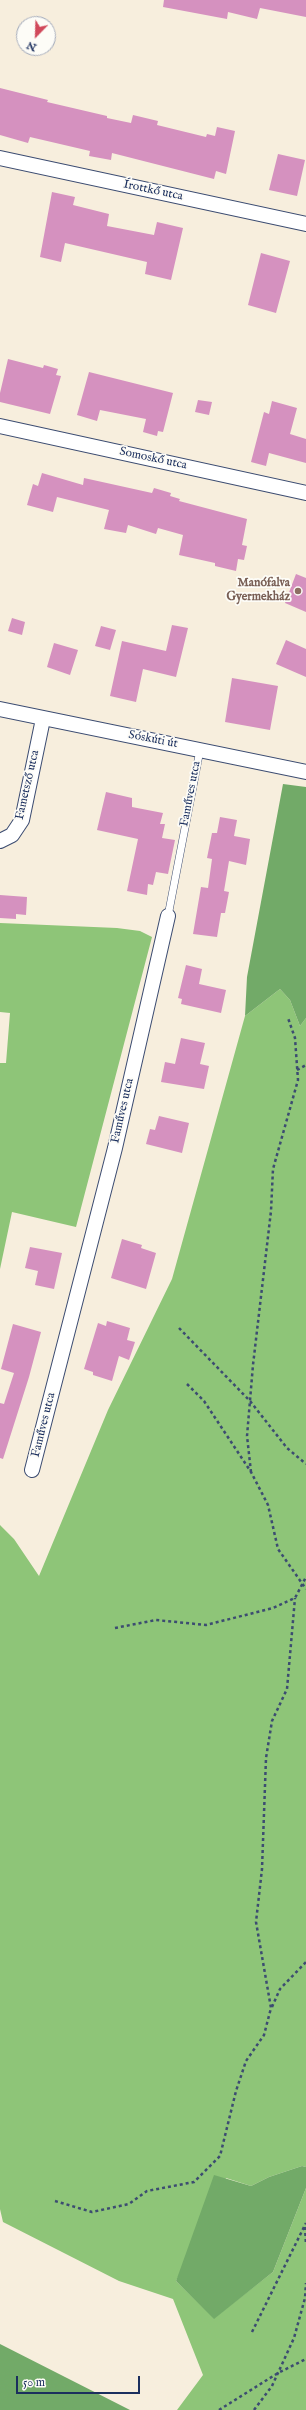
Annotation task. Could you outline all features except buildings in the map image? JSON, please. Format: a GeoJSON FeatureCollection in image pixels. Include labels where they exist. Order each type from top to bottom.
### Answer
{"type":"FeatureCollection","features":[{"type":"Feature","properties":{"kind":"street","name":"Írottkő utca"},"geometry":{"type":"LineString","coordinates":[[0,158],[306,224]]}},
{"type":"Feature","properties":{"kind":"street","name":"Somoskő utca"},"geometry":{"type":"LineString","coordinates":[[0,426],[306,493]]}},
{"type":"Feature","properties":{"kind":"street","name":"Sóskúti út"},"geometry":{"type":"LineString","coordinates":[[0,709],[306,772]]}},
{"type":"Feature","properties":{"kind":"street","name":"Fametsző utca"},"geometry":{"type":"LineString","coordinates":[[0,841],[12,835],[22,820],[43,719]]}},
{"type":"Feature","properties":{"kind":"street","name":"Faműves utca"},"geometry":{"type":"LineString","coordinates":[[32,1470],[115,1148],[168,916]]}},
{"type":"Feature","properties":{"kind":"lane","name":"Faműves utca"},"geometry":{"type":"LineString","coordinates":[[168,916],[200,750]]}},
{"type":"Feature","properties":{"kind":"path"},"geometry":{"type":"LineString","coordinates":[[251,1472],[247,1436],[271,1211],[273,1169],[298,1080],[295,1038],[288,1018]]}},
{"type":"Feature","properties":{"kind":"path"},"geometry":{"type":"LineString","coordinates":[[297,1070],[306,1065]]}},
{"type":"Feature","properties":{"kind":"path"},"geometry":{"type":"LineString","coordinates":[[179,1328],[250,1401],[287,1448],[306,1464]]}},
{"type":"Feature","properties":{"kind":"path"},"geometry":{"type":"LineString","coordinates":[[187,1384],[204,1401],[251,1472],[268,1505],[278,1549],[306,1589]]}},
{"type":"Feature","properties":{"kind":"path"},"geometry":{"type":"LineString","coordinates":[[271,2008],[256,1922],[262,1869],[266,1758],[272,1721],[287,1689],[295,1598],[306,1577]]}},
{"type":"Feature","properties":{"kind":"path"},"geometry":{"type":"LineString","coordinates":[[115,1628],[156,1620],[206,1625],[274,1608],[295,1598]]}},
{"type":"Feature","properties":{"kind":"path"},"geometry":{"type":"LineString","coordinates":[[55,2201],[92,2212],[129,2204],[147,2191],[194,2182],[220,2156],[236,2091],[246,2061],[264,2035],[271,2008],[280,1989],[306,1962]]}},
{"type":"Feature","properties":{"kind":"path"},"geometry":{"type":"LineString","coordinates":[[306,2225],[306,2246]]}},
{"type":"Feature","properties":{"kind":"path"},"geometry":{"type":"LineString","coordinates":[[252,2332],[306,2225]]}},
{"type":"Feature","properties":{"kind":"path"},"geometry":{"type":"LineString","coordinates":[[254,2410],[272,2386],[294,2338],[305,2298],[306,2283]]}},
{"type":"Feature","properties":{"kind":"path"},"geometry":{"type":"LineString","coordinates":[[219,2410],[278,2373],[306,2359]]}},
{"type":"Feature","properties":{"kind":"green space"},"geometry":{"type":"Polygon","coordinates":[[[283,784],[306,787],[306,1018],[300,1026],[290,1000],[280,989],[245,1016],[247,977],[283,784]]]}},
{"type":"Feature","properties":{"kind":"green space"},"geometry":{"type":"Polygon","coordinates":[[[0,923],[117,928],[140,931],[152,937],[76,1227],[12,1212],[0,1269],[0,1063],[6,1063],[10,1013],[0,1012],[0,923]]]}},
{"type":"Feature","properties":{"kind":"green space"},"geometry":{"type":"Polygon","coordinates":[[[280,989],[290,1000],[300,1026],[306,1018],[306,2167],[302,2166],[269,2177],[251,2186],[226,2178],[176,2281],[214,2318],[273,2272],[306,2188],[306,2410],[177,2410],[203,2375],[173,2299],[119,2281],[3,2222],[0,2209],[0,1525],[14,1539],[39,1576],[108,1410],[172,1279],[245,1016],[280,989]]]}},
{"type":"Feature","properties":{"kind":"green space"},"geometry":{"type":"Polygon","coordinates":[[[302,2166],[306,2167],[306,2188],[273,2272],[214,2319],[176,2281],[214,2175],[251,2186],[269,2177],[302,2166]]]}},
{"type":"Feature","properties":{"kind":"green space"},"geometry":{"type":"Polygon","coordinates":[[[0,2344],[130,2410],[0,2410],[0,2344]]]}},
{"type":"Feature","properties":{"kind":"place","name":"Manófalva Gyermekház"},"geometry":{"type":"Point","coordinates":[298,591]}}]}
